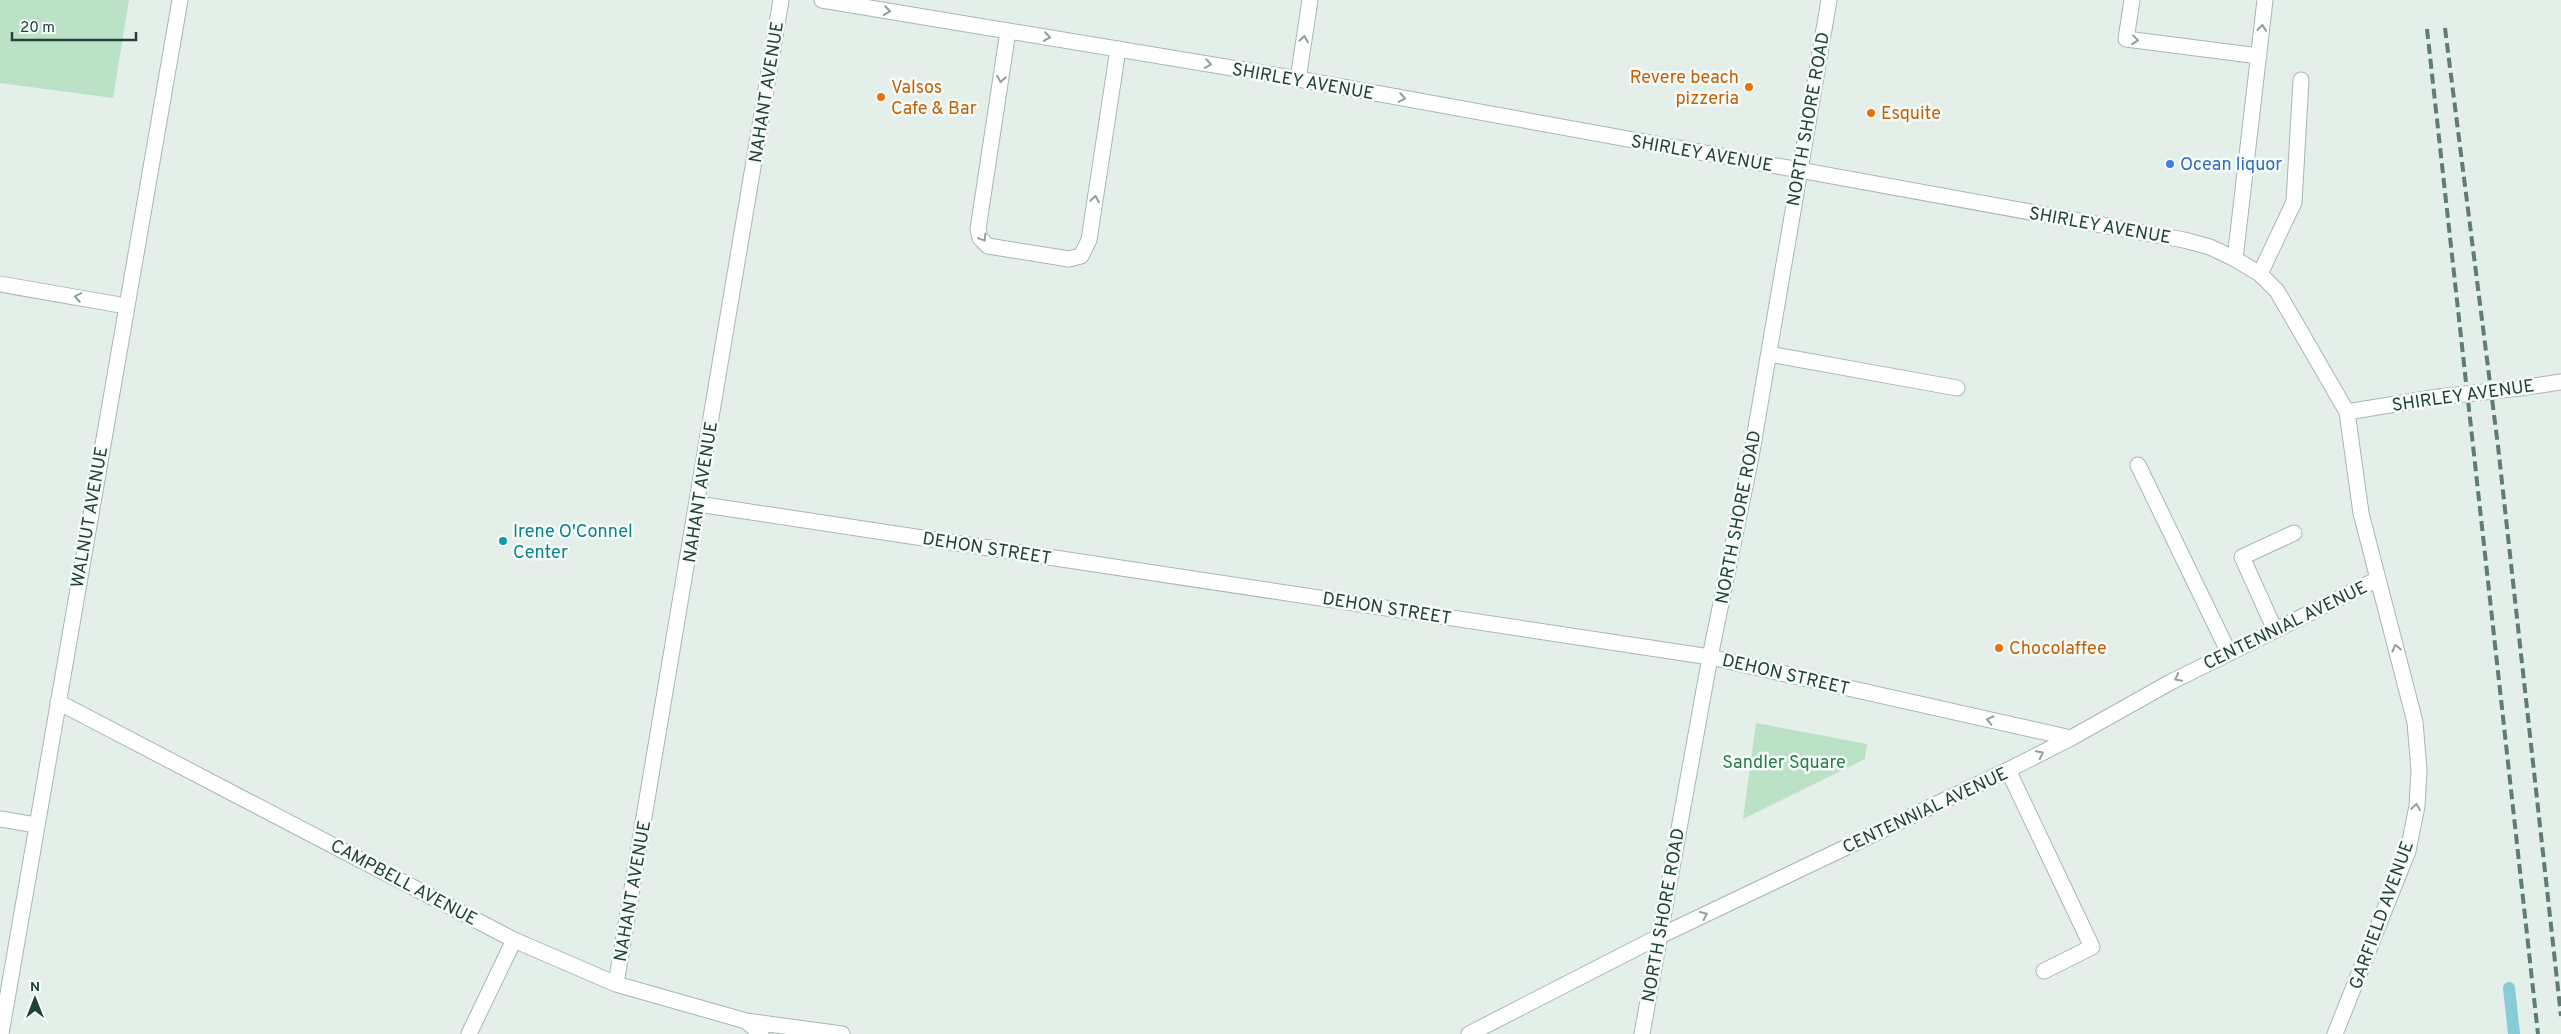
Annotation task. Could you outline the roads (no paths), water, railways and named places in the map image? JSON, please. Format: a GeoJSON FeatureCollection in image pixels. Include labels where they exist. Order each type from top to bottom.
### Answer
{"type":"FeatureCollection","features":[{"type":"Feature","properties":{"kind":"street","name":"WALNUT AVENUE"},"geometry":{"type":"LineString","coordinates":[[1,1034],[180,0]]}},
{"type":"Feature","properties":{"kind":"street","name":"NAHANT AVENUE"},"geometry":{"type":"LineString","coordinates":[[616,984],[781,0]]}},
{"type":"Feature","properties":{"kind":"street","name":"SHIRLEY AVENUE"},"geometry":{"type":"LineString","coordinates":[[822,0],[1298,79],[2184,240],[2210,247],[2260,274],[2277,291],[2347,412],[2438,397],[2561,382]]}},
{"type":"Feature","properties":{"kind":"street"},"geometry":{"type":"LineString","coordinates":[[1298,79],[1310,0]]}},
{"type":"Feature","properties":{"kind":"street","name":"NORTH SHORE ROAD"},"geometry":{"type":"LineString","coordinates":[[1642,1034],[1710,657],[1751,457],[1829,0]]}},
{"type":"Feature","properties":{"kind":"street"},"geometry":{"type":"LineString","coordinates":[[2132,0],[2126,39],[2259,56]]}},
{"type":"Feature","properties":{"kind":"street"},"geometry":{"type":"LineString","coordinates":[[2235,259],[2265,0]]}},
{"type":"Feature","properties":{"kind":"street"},"geometry":{"type":"LineString","coordinates":[[1008,31],[978,229],[980,238],[988,246],[1069,259],[1081,256],[1089,240],[1118,49]]}},
{"type":"Feature","properties":{"kind":"street"},"geometry":{"type":"LineString","coordinates":[[2260,274],[2294,202],[2301,80]]}},
{"type":"Feature","properties":{"kind":"street"},"geometry":{"type":"LineString","coordinates":[[0,284],[126,306]]}},
{"type":"Feature","properties":{"kind":"street"},"geometry":{"type":"LineString","coordinates":[[1769,354],[1957,388]]}},
{"type":"Feature","properties":{"kind":"street","name":"GARFIELD AVENUE"},"geometry":{"type":"LineString","coordinates":[[2335,1034],[2408,851],[2417,806],[2419,770],[2415,722],[2362,513],[2347,412]]}},
{"type":"Feature","properties":{"kind":"street"},"geometry":{"type":"LineString","coordinates":[[2138,465],[2229,652]]}},
{"type":"Feature","properties":{"kind":"street","name":"DEHON STREET"},"geometry":{"type":"LineString","coordinates":[[698,504],[1710,657],[2071,738]]}},
{"type":"Feature","properties":{"kind":"street"},"geometry":{"type":"LineString","coordinates":[[2275,630],[2242,557],[2294,533]]}},
{"type":"Feature","properties":{"kind":"street","name":"CENTENNIAL AVENUE"},"geometry":{"type":"LineString","coordinates":[[1468,1034],[1660,936],[2008,770],[2229,652],[2378,579]]}},
{"type":"Feature","properties":{"kind":"street","name":"CAMPBELL AVENUE"},"geometry":{"type":"LineString","coordinates":[[58,702],[514,940],[616,984],[746,1021],[761,1034]]}},
{"type":"Feature","properties":{"kind":"street"},"geometry":{"type":"LineString","coordinates":[[2008,770],[2092,948],[2044,971]]}},
{"type":"Feature","properties":{"kind":"street"},"geometry":{"type":"LineString","coordinates":[[0,819],[36,825]]}},
{"type":"Feature","properties":{"kind":"street"},"geometry":{"type":"LineString","coordinates":[[470,1034],[514,940]]}},
{"type":"Feature","properties":{"kind":"street"},"geometry":{"type":"LineString","coordinates":[[746,1021],[842,1034]]}},
{"type":"Feature","properties":{"kind":"waterway"},"geometry":{"type":"LineString","coordinates":[[2509,988],[2514,1034]]}},
{"type":"Feature","properties":{"kind":"railway"},"geometry":{"type":"LineString","coordinates":[[2445,28],[2498,446],[2561,1016]]}},
{"type":"Feature","properties":{"kind":"railway"},"geometry":{"type":"LineString","coordinates":[[2427,29],[2538,1034]]}},
{"type":"Feature","properties":{"kind":"place","name":"Revere beach pizzeria"},"geometry":{"type":"Point","coordinates":[1749,87]}},
{"type":"Feature","properties":{"kind":"place","name":"Valsos Cafe & Bar"},"geometry":{"type":"Point","coordinates":[881,97]}},
{"type":"Feature","properties":{"kind":"place","name":"Esquite"},"geometry":{"type":"Point","coordinates":[1871,113]}},
{"type":"Feature","properties":{"kind":"place","name":"Ocean liquor"},"geometry":{"type":"Point","coordinates":[2170,164]}},
{"type":"Feature","properties":{"kind":"place","name":"Irene O'Connel Center"},"geometry":{"type":"Point","coordinates":[503,541]}},
{"type":"Feature","properties":{"kind":"place","name":"Chocolaffee"},"geometry":{"type":"Point","coordinates":[1999,648]}},
{"type":"Feature","properties":{"kind":"park label","name":"Sandler Square"},"geometry":{"type":"Point","coordinates":[1784,762]}}]}
